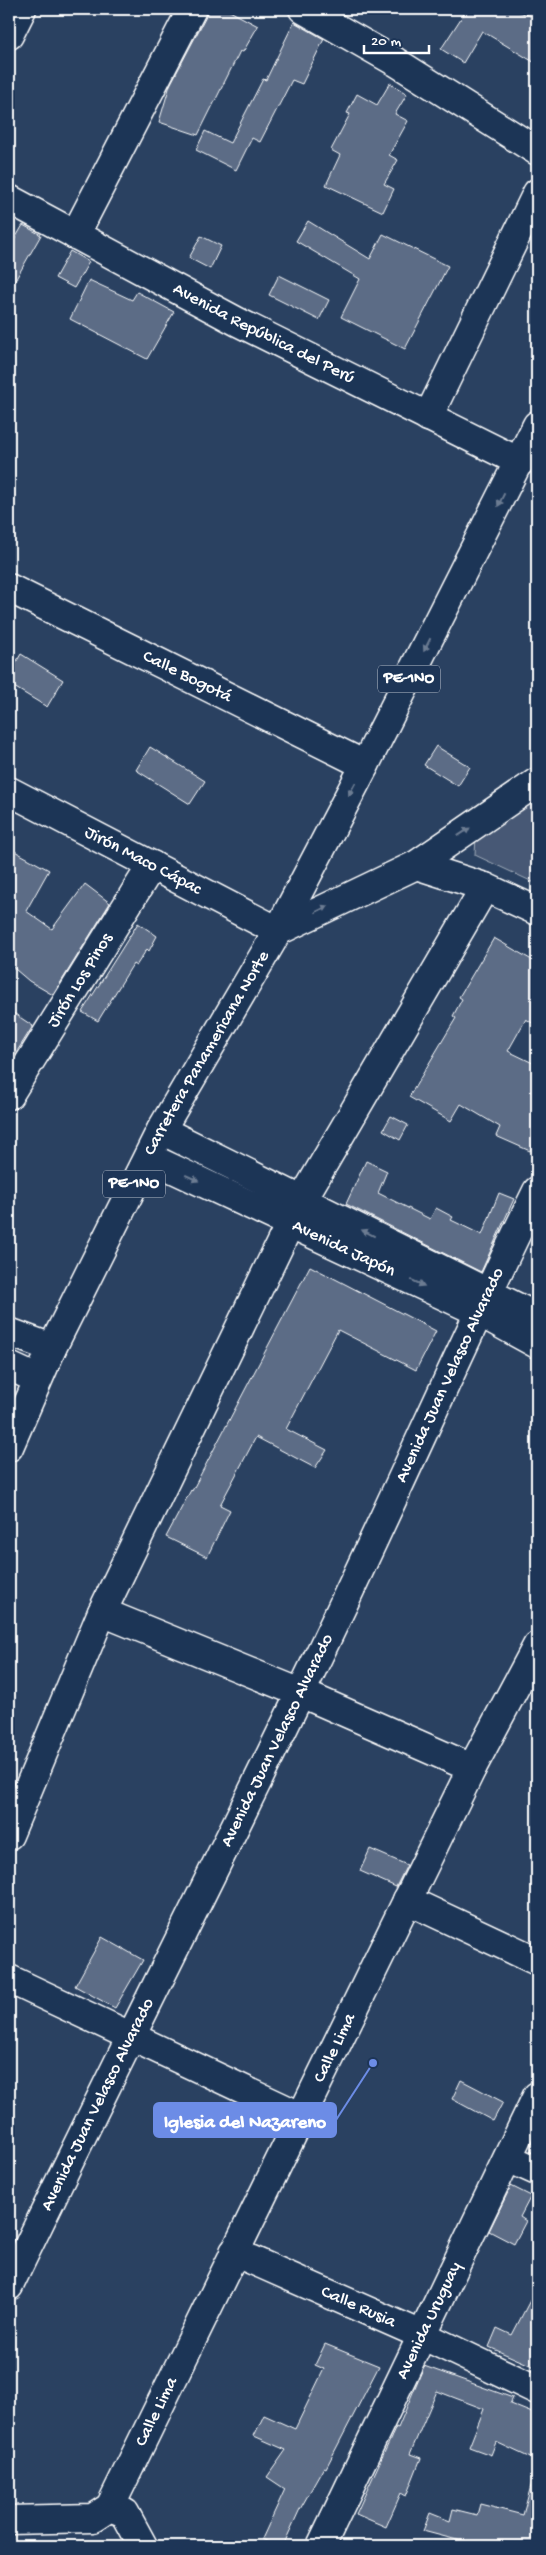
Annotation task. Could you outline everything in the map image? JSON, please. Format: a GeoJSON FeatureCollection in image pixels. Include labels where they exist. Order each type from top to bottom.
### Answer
{"type":"FeatureCollection","features":[{"type":"Feature","properties":{"kind":"street"},"geometry":{"type":"LineString","coordinates":[[9,35],[22,9]]}},
{"type":"Feature","properties":{"kind":"street"},"geometry":{"type":"LineString","coordinates":[[75,235],[192,9]]}},
{"type":"Feature","properties":{"kind":"street"},"geometry":{"type":"LineString","coordinates":[[304,9],[396,62],[537,151]]}},
{"type":"Feature","properties":{"kind":"street"},"geometry":{"type":"LineString","coordinates":[[428,417],[537,194]]}},
{"type":"Feature","properties":{"kind":"street","name":"Avenida República del Perú"},"geometry":{"type":"LineString","coordinates":[[9,199],[238,322],[520,462]]}},
{"type":"Feature","properties":{"kind":"street","name":"Carretera Panamericana Norte"},"geometry":{"type":"LineString","coordinates":[[9,1447],[37,1379],[148,1157],[278,930],[520,462],[537,425]]}},
{"type":"Feature","properties":{"kind":"street","name":"Calle Bogotá"},"geometry":{"type":"LineString","coordinates":[[9,588],[365,764]]}},
{"type":"Feature","properties":{"kind":"street","name":"Carretera Panamericana Norte"},"geometry":{"type":"LineString","coordinates":[[278,930],[416,864],[537,782]]}},
{"type":"Feature","properties":{"kind":"street","name":"Jirón Maco Cápac"},"geometry":{"type":"LineString","coordinates":[[9,791],[278,930]]}},
{"type":"Feature","properties":{"kind":"street"},"geometry":{"type":"LineString","coordinates":[[416,864],[485,887],[537,910]]}},
{"type":"Feature","properties":{"kind":"street","name":"Jirón Los Pinos"},"geometry":{"type":"LineString","coordinates":[[9,1095],[152,865]]}},
{"type":"Feature","properties":{"kind":"street"},"geometry":{"type":"LineString","coordinates":[[9,1835],[102,1612],[296,1212],[485,887]]}},
{"type":"Feature","properties":{"kind":"street"},"geometry":{"type":"LineString","coordinates":[[162,1130],[296,1212],[484,1302],[537,1317]]}},
{"type":"Feature","properties":{"kind":"street","name":"Avenida Japón"},"geometry":{"type":"LineString","coordinates":[[148,1157],[296,1212]]}},
{"type":"Feature","properties":{"kind":"street","name":"Avenida Juan Velasco Alvarado"},"geometry":{"type":"LineString","coordinates":[[9,2286],[129,2037],[301,1692],[537,1192]]}},
{"type":"Feature","properties":{"kind":"street"},"geometry":{"type":"LineString","coordinates":[[484,1302],[537,1344]]}},
{"type":"Feature","properties":{"kind":"street"},"geometry":{"type":"LineString","coordinates":[[9,1332],[52,1348]]}},
{"type":"Feature","properties":{"kind":"street"},"geometry":{"type":"LineString","coordinates":[[9,1366],[37,1379]]}},
{"type":"Feature","properties":{"kind":"street"},"geometry":{"type":"LineString","coordinates":[[102,1612],[301,1692],[472,1768]]}},
{"type":"Feature","properties":{"kind":"street","name":"Calle Lima"},"geometry":{"type":"LineString","coordinates":[[110,2507],[472,1768],[537,1646]]}},
{"type":"Feature","properties":{"kind":"street"},"geometry":{"type":"LineString","coordinates":[[407,1900],[537,1961]]}},
{"type":"Feature","properties":{"kind":"street"},"geometry":{"type":"LineString","coordinates":[[9,1979],[300,2116]]}},
{"type":"Feature","properties":{"kind":"street","name":"Avenida Uruguay"},"geometry":{"type":"LineString","coordinates":[[321,2546],[537,2096]]}},
{"type":"Feature","properties":{"kind":"street"},"geometry":{"type":"LineString","coordinates":[[508,2158],[537,2171]]}},
{"type":"Feature","properties":{"kind":"street","name":"Calle Rusia"},"geometry":{"type":"LineString","coordinates":[[234,2252],[422,2335],[537,2390]]}},
{"type":"Feature","properties":{"kind":"street"},"geometry":{"type":"LineString","coordinates":[[9,2520],[93,2518],[110,2507],[125,2513],[143,2546]]}},
{"type":"Feature","properties":{"kind":"shaded area"},"geometry":{"type":"Polygon","coordinates":[[[537,789],[537,884],[475,855],[476,836],[537,789]]]}},
{"type":"Feature","properties":{"kind":"building"},"geometry":{"type":"Polygon","coordinates":[[[210,9],[226,9],[258,26],[243,52],[240,51],[198,135],[159,122],[170,85],[210,9]]]}},
{"type":"Feature","properties":{"kind":"building"},"geometry":{"type":"Polygon","coordinates":[[[467,9],[513,9],[537,19],[537,64],[482,31],[463,63],[441,49],[467,9]]]}},
{"type":"Feature","properties":{"kind":"building"},"geometry":{"type":"Polygon","coordinates":[[[294,22],[324,39],[302,84],[292,80],[260,142],[252,138],[236,170],[196,150],[205,131],[230,143],[263,79],[266,80],[294,22]]]}},
{"type":"Feature","properties":{"kind":"building"},"geometry":{"type":"Polygon","coordinates":[[[390,83],[407,94],[395,114],[408,121],[389,155],[398,160],[384,184],[394,189],[383,212],[326,185],[340,155],[331,150],[350,114],[347,113],[357,94],[377,105],[390,83]]]}},
{"type":"Feature","properties":{"kind":"building"},"geometry":{"type":"Polygon","coordinates":[[[308,221],[370,259],[383,234],[448,266],[405,349],[341,317],[360,279],[296,241],[308,221]]]}},
{"type":"Feature","properties":{"kind":"building"},"geometry":{"type":"Polygon","coordinates":[[[23,225],[41,235],[9,291],[9,249],[23,225]]]}},
{"type":"Feature","properties":{"kind":"building"},"geometry":{"type":"Polygon","coordinates":[[[201,236],[221,246],[210,269],[189,258],[201,236]]]}},
{"type":"Feature","properties":{"kind":"building"},"geometry":{"type":"Polygon","coordinates":[[[70,251],[89,262],[74,288],[55,278],[70,251]]]}},
{"type":"Feature","properties":{"kind":"building"},"geometry":{"type":"Polygon","coordinates":[[[279,275],[329,300],[319,320],[269,295],[279,275]]]}},
{"type":"Feature","properties":{"kind":"building"},"geometry":{"type":"Polygon","coordinates":[[[89,280],[132,300],[137,292],[174,312],[147,359],[70,319],[89,280]]]}},
{"type":"Feature","properties":{"kind":"building"},"geometry":{"type":"Polygon","coordinates":[[[21,654],[63,680],[47,707],[9,684],[9,674],[21,654]]]}},
{"type":"Feature","properties":{"kind":"building"},"geometry":{"type":"Polygon","coordinates":[[[436,746],[470,767],[458,786],[424,765],[436,746]]]}},
{"type":"Feature","properties":{"kind":"building"},"geometry":{"type":"Polygon","coordinates":[[[150,747],[205,781],[190,804],[136,770],[150,747]]]}},
{"type":"Feature","properties":{"kind":"building"},"geometry":{"type":"Polygon","coordinates":[[[9,848],[49,870],[26,911],[52,929],[85,884],[110,903],[53,995],[29,981],[9,964],[9,848]]]}},
{"type":"Feature","properties":{"kind":"building"},"geometry":{"type":"Polygon","coordinates":[[[138,923],[157,936],[149,951],[147,949],[136,966],[133,964],[98,1021],[82,1012],[138,923]]]}},
{"type":"Feature","properties":{"kind":"building"},"geometry":{"type":"Polygon","coordinates":[[[494,938],[537,963],[537,1026],[526,1019],[508,1051],[537,1065],[537,1136],[530,1151],[496,1136],[500,1127],[461,1104],[451,1121],[409,1097],[456,1018],[453,1016],[462,999],[459,997],[494,938]]]}},
{"type":"Feature","properties":{"kind":"building"},"geometry":{"type":"Polygon","coordinates":[[[9,1010],[33,1026],[9,1064],[9,1010]]]}},
{"type":"Feature","properties":{"kind":"building"},"geometry":{"type":"Polygon","coordinates":[[[391,1116],[408,1125],[400,1140],[383,1130],[391,1116]]]}},
{"type":"Feature","properties":{"kind":"building"},"geometry":{"type":"Polygon","coordinates":[[[366,1161],[387,1171],[378,1193],[430,1219],[436,1208],[453,1217],[451,1220],[482,1235],[499,1193],[514,1199],[481,1272],[346,1204],[366,1161]]]}},
{"type":"Feature","properties":{"kind":"building"},"geometry":{"type":"Polygon","coordinates":[[[310,1266],[436,1331],[416,1370],[338,1330],[286,1429],[327,1450],[315,1468],[256,1437],[220,1505],[230,1510],[207,1557],[166,1537],[310,1266]]]}},
{"type":"Feature","properties":{"kind":"building"},"geometry":{"type":"Polygon","coordinates":[[[370,1849],[407,1865],[396,1887],[360,1871],[370,1849]]]}},
{"type":"Feature","properties":{"kind":"building"},"geometry":{"type":"Polygon","coordinates":[[[102,1937],[143,1960],[115,2008],[75,1986],[102,1937]]]}},
{"type":"Feature","properties":{"kind":"building"},"geometry":{"type":"Polygon","coordinates":[[[461,2080],[503,2102],[493,2121],[452,2099],[461,2080]]]}},
{"type":"Feature","properties":{"kind":"building"},"geometry":{"type":"Polygon","coordinates":[[[511,2186],[531,2196],[520,2217],[526,2221],[514,2244],[489,2231],[511,2186]]]}},
{"type":"Feature","properties":{"kind":"building"},"geometry":{"type":"Polygon","coordinates":[[[537,2287],[537,2368],[489,2347],[497,2328],[512,2335],[537,2287]]]}},
{"type":"Feature","properties":{"kind":"building"},"geometry":{"type":"Polygon","coordinates":[[[325,2344],[379,2366],[326,2468],[324,2467],[299,2511],[283,2546],[277,2546],[262,2539],[285,2489],[267,2477],[286,2450],[254,2436],[264,2415],[295,2429],[324,2369],[315,2365],[325,2344]]]}},
{"type":"Feature","properties":{"kind":"building"},"geometry":{"type":"Polygon","coordinates":[[[424,2366],[513,2398],[510,2404],[537,2415],[537,2461],[496,2442],[491,2455],[469,2447],[484,2409],[437,2391],[410,2454],[421,2458],[406,2496],[401,2493],[386,2527],[356,2514],[396,2427],[398,2428],[424,2366]]]}},
{"type":"Feature","properties":{"kind":"building"},"geometry":{"type":"Polygon","coordinates":[[[532,2482],[537,2483],[537,2546],[480,2546],[423,2531],[430,2513],[450,2521],[453,2509],[477,2515],[480,2504],[523,2515],[532,2482]]]}},
{"type":"Feature","properties":{"kind":"place","name":"Iglesia del Nazareno"},"geometry":{"type":"Point","coordinates":[373,2063]}}]}
